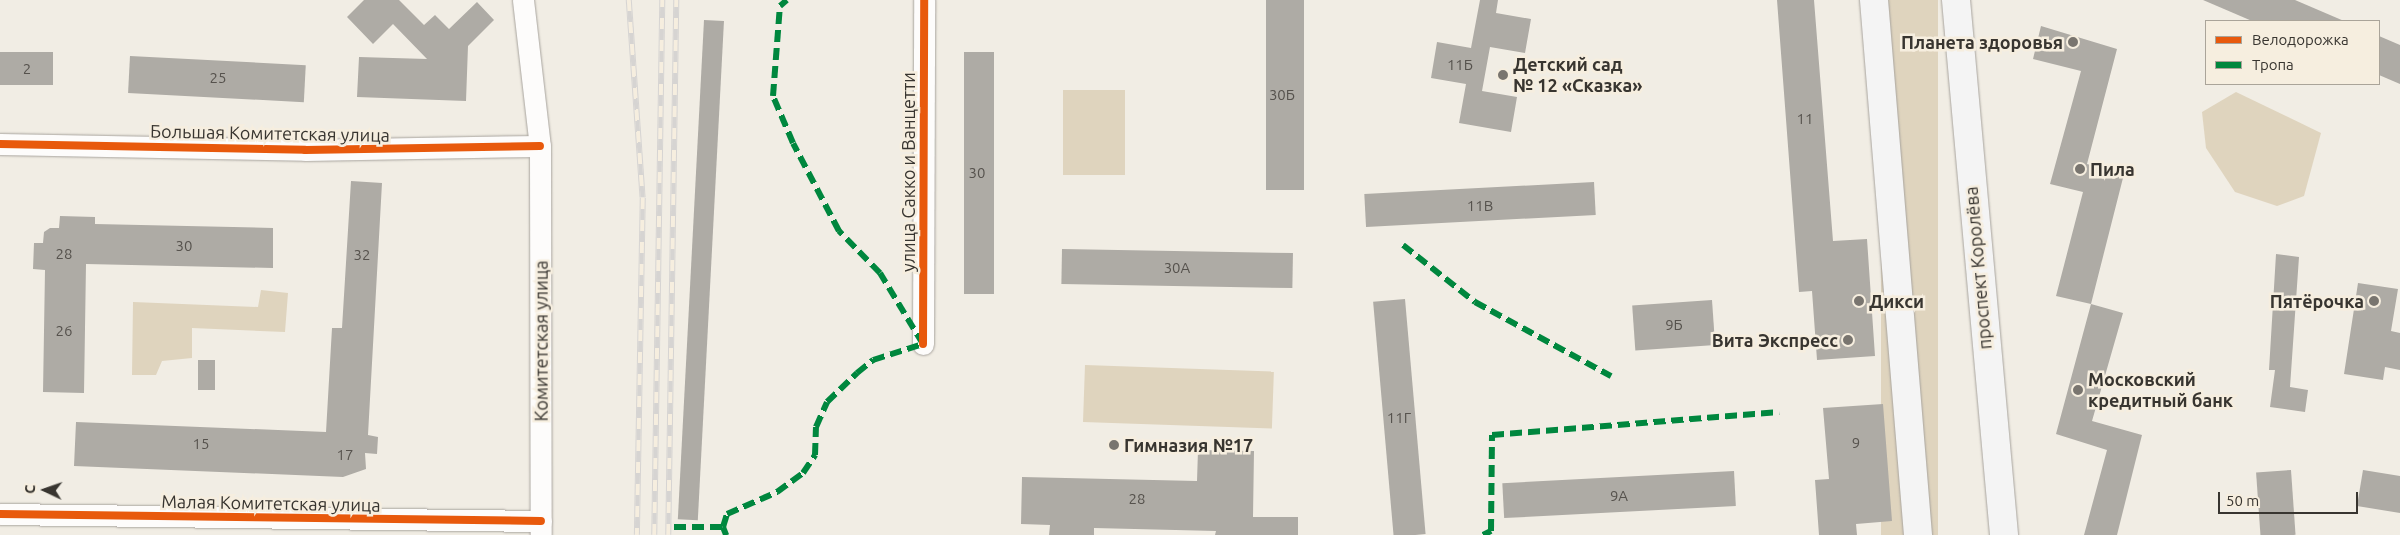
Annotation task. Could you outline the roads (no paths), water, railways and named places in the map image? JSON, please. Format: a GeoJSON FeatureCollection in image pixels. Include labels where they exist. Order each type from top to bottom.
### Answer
{"type":"FeatureCollection","features":[{"type":"Feature","properties":{"kind":"main road"},"geometry":{"type":"LineString","coordinates":[[1874,0],[1918,535]]}},
{"type":"Feature","properties":{"kind":"main road","name":"проспект Королёва"},"geometry":{"type":"LineString","coordinates":[[1956,0],[2004,535]]}},
{"type":"Feature","properties":{"kind":"street","name":"Комитетская улица"},"geometry":{"type":"LineString","coordinates":[[523,0],[540,146],[541,528]]}},
{"type":"Feature","properties":{"kind":"street","name":"улица Сакко и Ванцетти"},"geometry":{"type":"LineString","coordinates":[[923,344],[924,0]]}},
{"type":"Feature","properties":{"kind":"street","name":"Большая Комитетская улица"},"geometry":{"type":"LineString","coordinates":[[0,144],[305,150],[540,146]]}},
{"type":"Feature","properties":{"kind":"street","name":"Малая Комитетская улица"},"geometry":{"type":"LineString","coordinates":[[0,514],[541,528]]}},
{"type":"Feature","properties":{"kind":"railway"},"geometry":{"type":"LineString","coordinates":[[629,0],[643,198],[637,535]]}},
{"type":"Feature","properties":{"kind":"railway"},"geometry":{"type":"LineString","coordinates":[[654,535],[662,0]]}},
{"type":"Feature","properties":{"kind":"railway"},"geometry":{"type":"LineString","coordinates":[[668,535],[676,0]]}},
{"type":"Feature","properties":{"kind":"place","name":"Планета здоровья"},"geometry":{"type":"Point","coordinates":[2073,42]}},
{"type":"Feature","properties":{"kind":"place","name":"Детский сад № 12 «Сказка»"},"geometry":{"type":"Point","coordinates":[1503,75]}},
{"type":"Feature","properties":{"kind":"place","name":"Пила"},"geometry":{"type":"Point","coordinates":[2080,169]}},
{"type":"Feature","properties":{"kind":"place","name":"Дикси"},"geometry":{"type":"Point","coordinates":[1859,301]}},
{"type":"Feature","properties":{"kind":"place","name":"Пятёрочка"},"geometry":{"type":"Point","coordinates":[2374,301]}},
{"type":"Feature","properties":{"kind":"place","name":"Вита Экспресс"},"geometry":{"type":"Point","coordinates":[1848,340]}},
{"type":"Feature","properties":{"kind":"place","name":"Московский кредитный банк"},"geometry":{"type":"Point","coordinates":[2078,390]}},
{"type":"Feature","properties":{"kind":"place","name":"Гимназия №17"},"geometry":{"type":"Point","coordinates":[1114,445]}}]}
